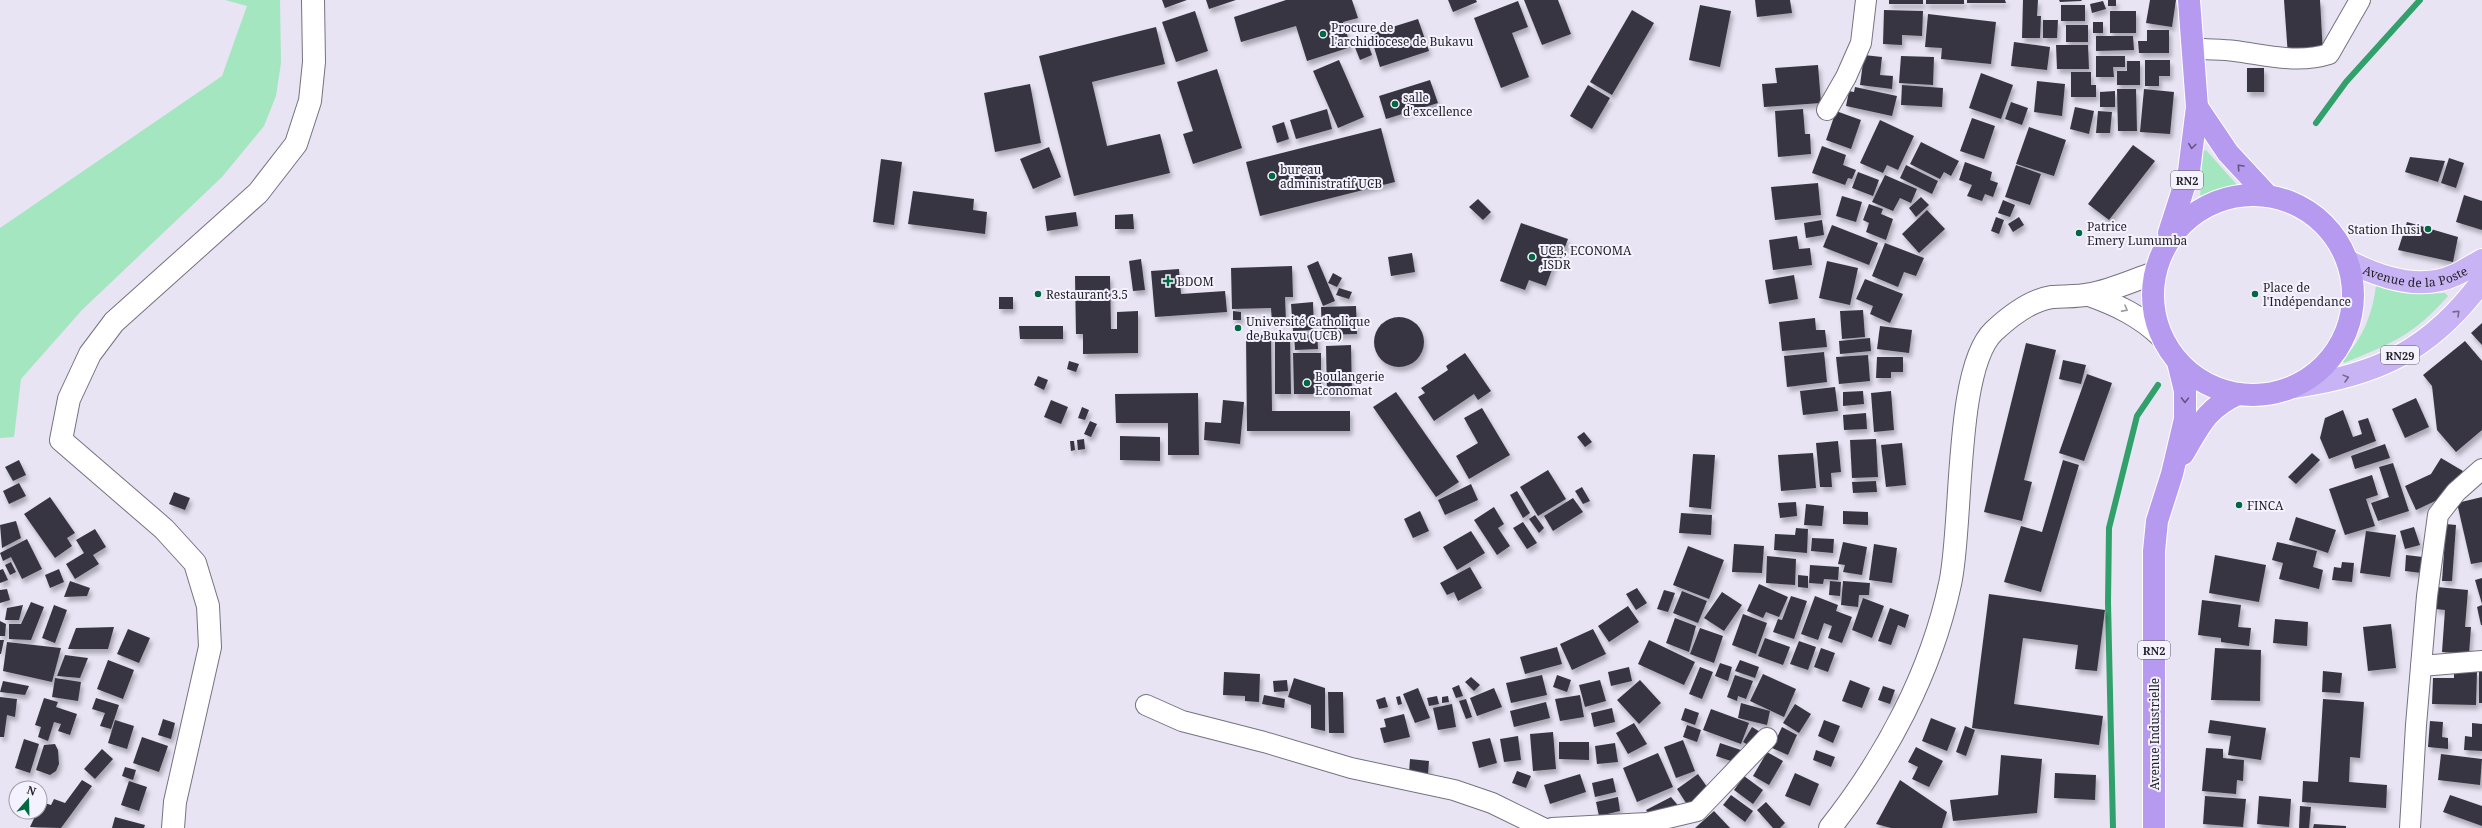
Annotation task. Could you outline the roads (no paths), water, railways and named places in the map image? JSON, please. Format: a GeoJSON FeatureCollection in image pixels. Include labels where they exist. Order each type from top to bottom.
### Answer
{"type":"FeatureCollection","features":[{"type":"Feature","properties":{"kind":"highway","name":"RN2"},"geometry":{"type":"LineString","coordinates":[[2163,249],[2178,210],[2189,172],[2197,107],[2189,0]]}},
{"type":"Feature","properties":{"kind":"highway","name":"RN2"},"geometry":{"type":"LineString","coordinates":[[2197,107],[2228,153],[2267,195]]}},
{"type":"Feature","properties":{"kind":"highway"},"geometry":{"type":"LineString","coordinates":[[2267,195],[2297,204],[2310,212],[2333,233],[2348,261],[2354,290],[2352,313],[2346,335],[2335,354],[2320,371],[2294,387],[2266,394],[2238,394],[2205,383],[2178,362],[2161,336],[2156,322],[2152,297],[2155,272],[2163,249],[2176,230],[2201,208],[2233,196],[2267,195]]}},
{"type":"Feature","properties":{"kind":"highway","name":"Avenue Industrielle"},"geometry":{"type":"LineString","coordinates":[[2154,828],[2154,551],[2157,521],[2172,474],[2184,420],[2185,391],[2178,362]]}},
{"type":"Feature","properties":{"kind":"highway","name":"Avenue Industrielle"},"geometry":{"type":"LineString","coordinates":[[2172,474],[2202,421],[2219,402],[2238,394]]}},
{"type":"Feature","properties":{"kind":"main road","name":"Avenue de la Poste"},"geometry":{"type":"LineString","coordinates":[[2348,261],[2369,271],[2413,282],[2435,282],[2455,276],[2482,260]]}},
{"type":"Feature","properties":{"kind":"main road","name":"RN29"},"geometry":{"type":"LineString","coordinates":[[2294,387],[2352,376],[2391,360],[2437,332],[2463,307],[2482,281]]}},
{"type":"Feature","properties":{"kind":"street"},"geometry":{"type":"LineString","coordinates":[[173,828],[176,802],[210,647],[208,606],[195,563],[164,529],[61,440],[69,399],[90,354],[114,322],[258,193],[296,144],[311,94],[314,62],[312,0]]}},
{"type":"Feature","properties":{"kind":"street"},"geometry":{"type":"LineString","coordinates":[[1827,110],[1846,77],[1861,43],[1866,0]]}},
{"type":"Feature","properties":{"kind":"street"},"geometry":{"type":"LineString","coordinates":[[2192,48],[2233,51],[2289,59],[2318,57],[2329,54],[2360,0]]}},
{"type":"Feature","properties":{"kind":"street"},"geometry":{"type":"LineString","coordinates":[[1830,828],[1874,768],[1895,732],[1938,628],[1951,583],[1958,492],[1975,363],[1992,332],[2027,306],[2049,297],[2089,295],[2117,288],[2155,272]]}},
{"type":"Feature","properties":{"kind":"street"},"geometry":{"type":"LineString","coordinates":[[2089,295],[2115,304],[2144,319],[2161,336]]}},
{"type":"Feature","properties":{"kind":"street"},"geometry":{"type":"LineString","coordinates":[[2410,828],[2421,666],[2438,515],[2456,492],[2482,469]]}},
{"type":"Feature","properties":{"kind":"street"},"geometry":{"type":"LineString","coordinates":[[2421,666],[2482,661]]}},
{"type":"Feature","properties":{"kind":"street"},"geometry":{"type":"LineString","coordinates":[[1146,705],[1182,721],[1264,742],[1351,768],[1454,790],[1492,803],[1543,828]]}},
{"type":"Feature","properties":{"kind":"street"},"geometry":{"type":"LineString","coordinates":[[1552,828],[1647,823],[1697,811],[1768,738]]}},
{"type":"Feature","properties":{"kind":"waterway"},"geometry":{"type":"LineString","coordinates":[[2316,123],[2346,82],[2420,0]]}},
{"type":"Feature","properties":{"kind":"waterway"},"geometry":{"type":"LineString","coordinates":[[2113,828],[2108,602],[2109,528],[2137,416],[2158,385]]}},
{"type":"Feature","properties":{"kind":"place","name":"Procure de l'archidiocese de Bukavu"},"geometry":{"type":"Point","coordinates":[1323,34]}},
{"type":"Feature","properties":{"kind":"place","name":"salle d'excellence"},"geometry":{"type":"Point","coordinates":[1395,104]}},
{"type":"Feature","properties":{"kind":"place","name":"bureau administratif UCB"},"geometry":{"type":"Point","coordinates":[1272,176]}},
{"type":"Feature","properties":{"kind":"place","name":"Station Ihusi"},"geometry":{"type":"Point","coordinates":[2428,229]}},
{"type":"Feature","properties":{"kind":"place","name":"Patrice Emery Lumumba"},"geometry":{"type":"Point","coordinates":[2079,233]}},
{"type":"Feature","properties":{"kind":"place","name":"UCB, ECONOMA ,ISDR"},"geometry":{"type":"Point","coordinates":[1532,257]}},
{"type":"Feature","properties":{"kind":"place","name":"BDOM"},"geometry":{"type":"Point","coordinates":[1168,281]}},
{"type":"Feature","properties":{"kind":"place","name":"Restaurant 3.5"},"geometry":{"type":"Point","coordinates":[1038,294]}},
{"type":"Feature","properties":{"kind":"place","name":"Place de l'Indépendance"},"geometry":{"type":"Point","coordinates":[2255,294]}},
{"type":"Feature","properties":{"kind":"place","name":"Université Catholique de Bukavu (UCB)"},"geometry":{"type":"Point","coordinates":[1238,328]}},
{"type":"Feature","properties":{"kind":"place","name":"Boulangerie Economat"},"geometry":{"type":"Point","coordinates":[1307,383]}},
{"type":"Feature","properties":{"kind":"place","name":"FINCA"},"geometry":{"type":"Point","coordinates":[2239,505]}}]}
